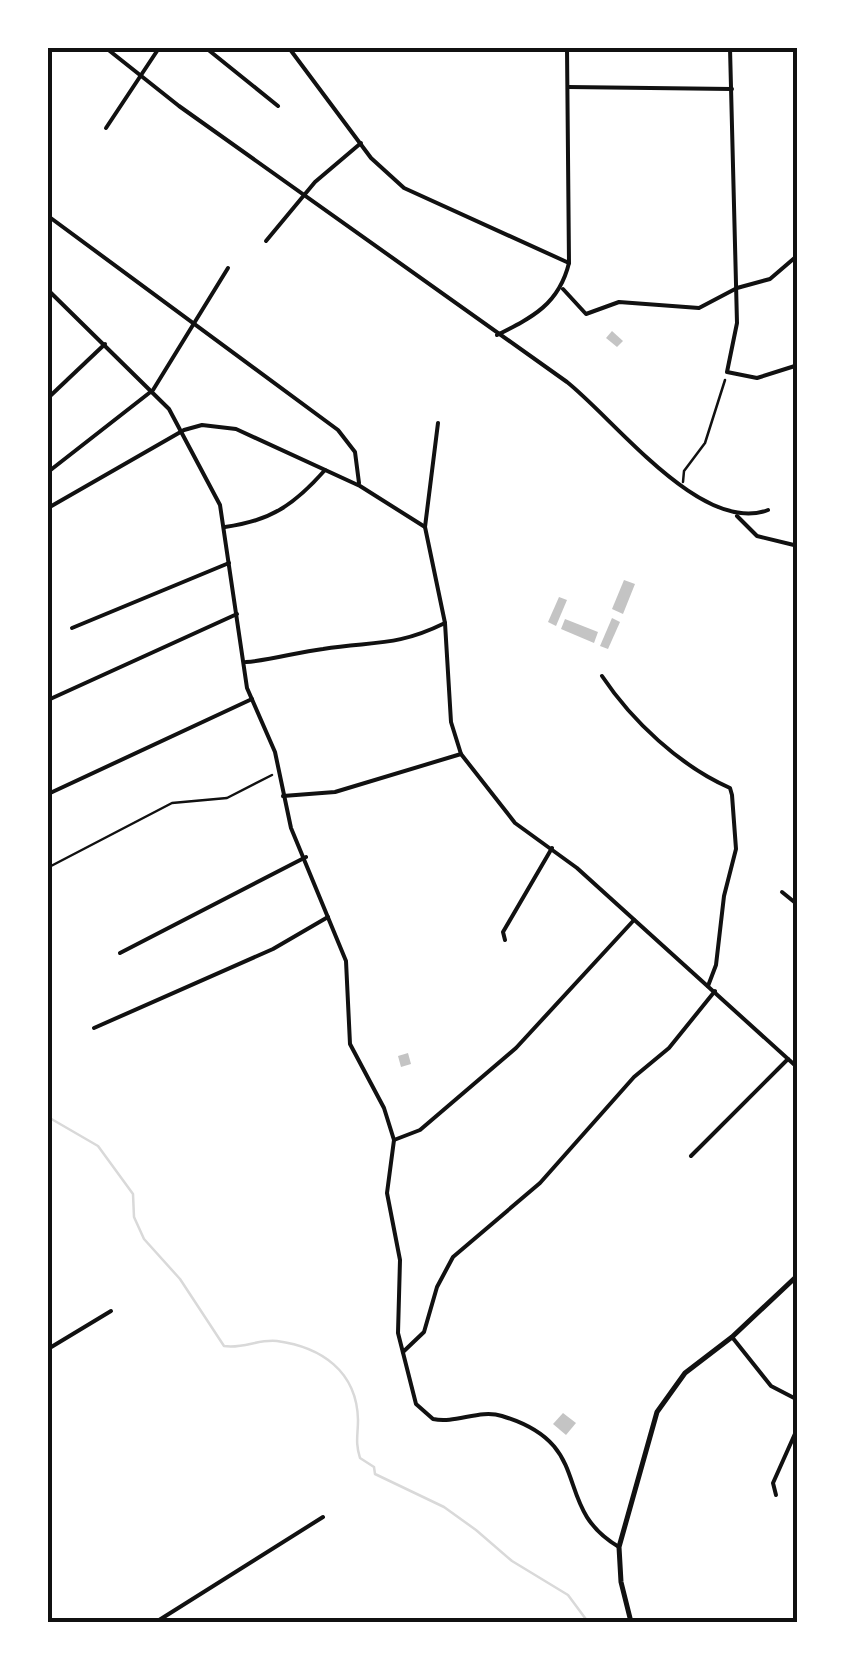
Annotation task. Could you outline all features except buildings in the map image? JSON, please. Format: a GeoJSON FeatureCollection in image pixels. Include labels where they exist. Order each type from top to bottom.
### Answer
{"type":"FeatureCollection","features":[{"type":"Feature","properties":{"kind":"street"},"geometry":{"type":"LineString","coordinates":[[106,48],[579,392],[655,468],[707,502],[737,516],[757,536],[798,546]]}},
{"type":"Feature","properties":{"kind":"street"},"geometry":{"type":"LineString","coordinates":[[106,128],[159,48]]}},
{"type":"Feature","properties":{"kind":"street"},"geometry":{"type":"LineString","coordinates":[[206,48],[278,106]]}},
{"type":"Feature","properties":{"kind":"street"},"geometry":{"type":"LineString","coordinates":[[289,48],[361,143],[404,188],[569,263]]}},
{"type":"Feature","properties":{"kind":"street"},"geometry":{"type":"LineString","coordinates":[[497,335],[522,323],[563,289],[569,263],[567,48]]}},
{"type":"Feature","properties":{"kind":"street"},"geometry":{"type":"LineString","coordinates":[[730,48],[737,323],[727,372],[757,378],[798,365]]}},
{"type":"Feature","properties":{"kind":"street"},"geometry":{"type":"LineString","coordinates":[[568,87],[732,89]]}},
{"type":"Feature","properties":{"kind":"street"},"geometry":{"type":"LineString","coordinates":[[266,241],[305,193],[361,143]]}},
{"type":"Feature","properties":{"kind":"street"},"geometry":{"type":"LineString","coordinates":[[48,216],[348,441],[360,486]]}},
{"type":"Feature","properties":{"kind":"street"},"geometry":{"type":"LineString","coordinates":[[563,289],[586,314],[618,302],[699,308],[736,288],[770,279],[798,255]]}},
{"type":"Feature","properties":{"kind":"street"},"geometry":{"type":"LineString","coordinates":[[48,472],[153,390],[228,268]]}},
{"type":"Feature","properties":{"kind":"street"},"geometry":{"type":"LineString","coordinates":[[48,290],[153,390],[184,430],[214,490],[224,527],[252,699],[275,752],[290,828],[306,858],[348,970],[350,1044],[384,1108],[394,1140],[388,1201],[400,1260],[396,1317],[416,1404],[424,1416],[445,1422],[496,1414],[552,1442],[566,1459],[574,1494],[590,1526],[619,1548]]}},
{"type":"Feature","properties":{"kind":"street"},"geometry":{"type":"LineString","coordinates":[[48,398],[105,344]]}},
{"type":"Feature","properties":{"kind":"street"},"geometry":{"type":"LineString","coordinates":[[438,422],[425,527],[445,624],[451,722],[461,754],[515,823],[552,848],[798,1068]]}},
{"type":"Feature","properties":{"kind":"street"},"geometry":{"type":"LineString","coordinates":[[48,508],[184,430],[202,426],[236,429],[360,486],[425,527]]}},
{"type":"Feature","properties":{"kind":"street"},"geometry":{"type":"LineString","coordinates":[[224,527],[270,518],[290,507],[325,470]]}},
{"type":"Feature","properties":{"kind":"street"},"geometry":{"type":"LineString","coordinates":[[737,516],[768,510]]}},
{"type":"Feature","properties":{"kind":"street"},"geometry":{"type":"LineString","coordinates":[[72,628],[229,564]]}},
{"type":"Feature","properties":{"kind":"street"},"geometry":{"type":"LineString","coordinates":[[48,700],[236,614]]}},
{"type":"Feature","properties":{"kind":"street"},"geometry":{"type":"LineString","coordinates":[[244,662],[282,659],[322,649],[394,644],[445,624]]}},
{"type":"Feature","properties":{"kind":"street"},"geometry":{"type":"LineString","coordinates":[[602,676],[650,731],[708,778],[730,788],[736,849],[716,964],[708,986]]}},
{"type":"Feature","properties":{"kind":"street"},"geometry":{"type":"LineString","coordinates":[[48,794],[252,699]]}},
{"type":"Feature","properties":{"kind":"street"},"geometry":{"type":"LineString","coordinates":[[283,796],[335,792],[461,754]]}},
{"type":"Feature","properties":{"kind":"street"},"geometry":{"type":"LineString","coordinates":[[504,940],[502,932],[552,848]]}},
{"type":"Feature","properties":{"kind":"street"},"geometry":{"type":"LineString","coordinates":[[120,953],[306,858]]}},
{"type":"Feature","properties":{"kind":"street"},"geometry":{"type":"LineString","coordinates":[[782,892],[798,904]]}},
{"type":"Feature","properties":{"kind":"street"},"geometry":{"type":"LineString","coordinates":[[94,1028],[273,949],[328,917]]}},
{"type":"Feature","properties":{"kind":"street"},"geometry":{"type":"LineString","coordinates":[[394,1140],[420,1130],[516,1048],[634,920]]}},
{"type":"Feature","properties":{"kind":"street"},"geometry":{"type":"LineString","coordinates":[[403,1352],[426,1329],[437,1288],[453,1258],[540,1183],[634,1076],[669,1048],[715,992]]}},
{"type":"Feature","properties":{"kind":"street"},"geometry":{"type":"LineString","coordinates":[[691,1156],[788,1059]]}},
{"type":"Feature","properties":{"kind":"street"},"geometry":{"type":"LineString","coordinates":[[631,1622],[621,1582],[619,1548],[643,1448],[664,1397],[684,1372],[732,1337],[798,1275]]}},
{"type":"Feature","properties":{"kind":"street"},"geometry":{"type":"LineString","coordinates":[[48,1349],[111,1310]]}},
{"type":"Feature","properties":{"kind":"street"},"geometry":{"type":"LineString","coordinates":[[732,1337],[771,1386],[798,1400]]}},
{"type":"Feature","properties":{"kind":"street"},"geometry":{"type":"LineString","coordinates":[[776,1496],[774,1483],[798,1427]]}},
{"type":"Feature","properties":{"kind":"street"},"geometry":{"type":"LineString","coordinates":[[156,1622],[323,1517]]}},
{"type":"Feature","properties":{"kind":"path"},"geometry":{"type":"LineString","coordinates":[[683,483],[684,471],[705,443],[727,372]]}},
{"type":"Feature","properties":{"kind":"path"},"geometry":{"type":"LineString","coordinates":[[52,866],[172,803],[227,798],[278,773]]}},
{"type":"Feature","properties":{"kind":"path"},"geometry":{"type":"LineString","coordinates":[[798,1128],[798,1137]]}},
{"type":"Feature","properties":{"kind":"waterway"},"geometry":{"type":"LineString","coordinates":[[48,1044],[48,1049]]}},
{"type":"Feature","properties":{"kind":"waterway"},"geometry":{"type":"LineString","coordinates":[[48,1117],[98,1146],[133,1194],[134,1217],[144,1239],[180,1279],[224,1346],[277,1341],[308,1349],[334,1364],[344,1375],[356,1403],[360,1458],[374,1467],[375,1474],[444,1507],[512,1561],[568,1595],[588,1622]]}}]}
